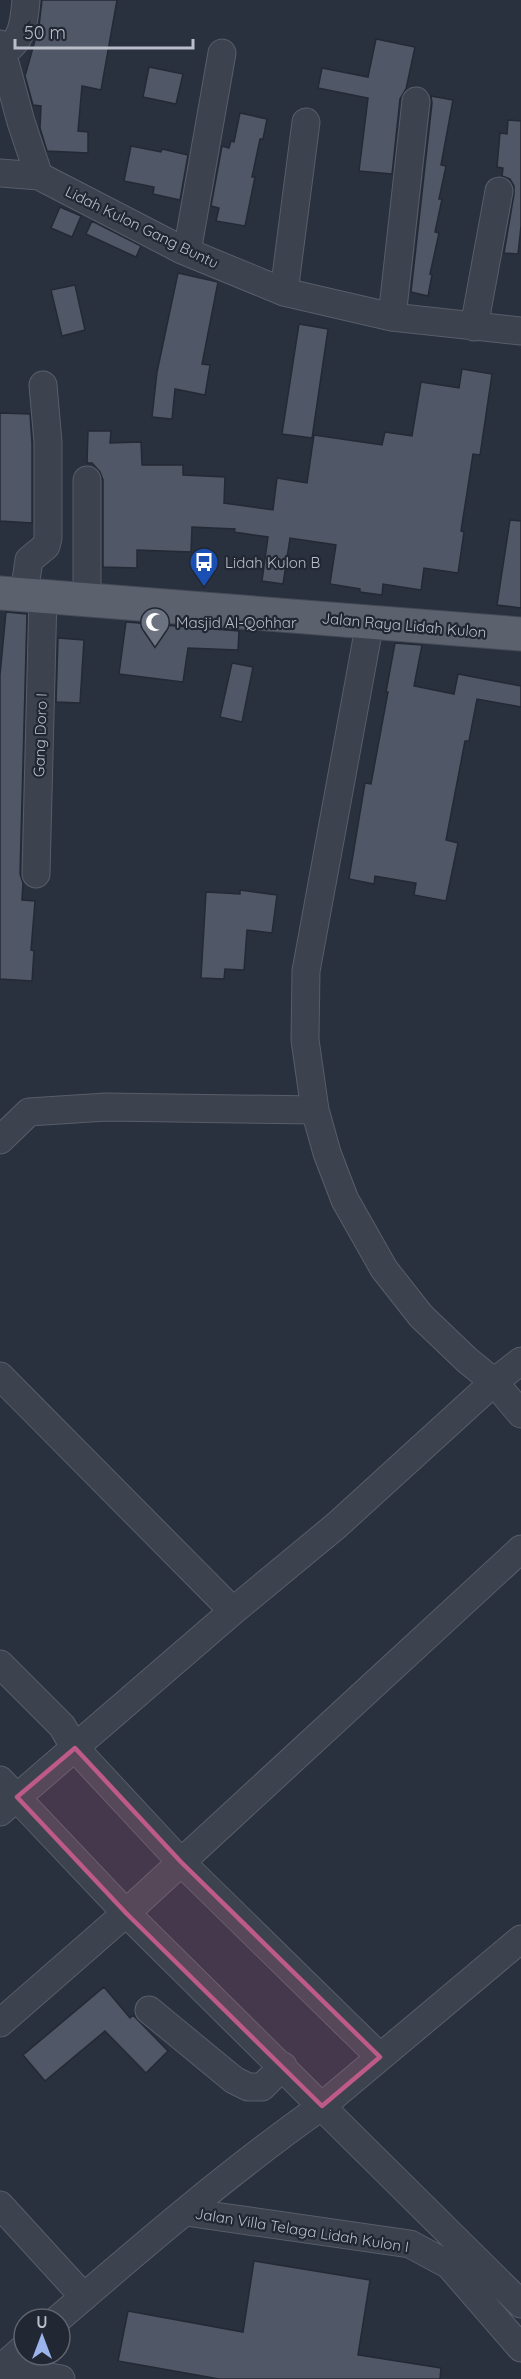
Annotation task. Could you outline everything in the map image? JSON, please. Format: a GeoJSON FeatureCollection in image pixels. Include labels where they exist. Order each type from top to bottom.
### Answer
{"type":"FeatureCollection","features":[{"type":"Feature","properties":{"kind":"main road","name":"Jalan Raya Lidah Kulon"},"geometry":{"type":"LineString","coordinates":[[23,594],[521,634]]}},
{"type":"Feature","properties":{"kind":"street"},"geometry":{"type":"LineString","coordinates":[[0,173],[39,176],[21,122],[1,48],[12,47],[19,37],[26,0]]}},
{"type":"Feature","properties":{"kind":"street"},"geometry":{"type":"LineString","coordinates":[[187,252],[222,53]]}},
{"type":"Feature","properties":{"kind":"street"},"geometry":{"type":"LineString","coordinates":[[392,317],[416,101]]}},
{"type":"Feature","properties":{"kind":"street"},"geometry":{"type":"LineString","coordinates":[[284,292],[306,123]]}},
{"type":"Feature","properties":{"kind":"street","name":"Lidah Kulon Gang Buntu"},"geometry":{"type":"LineString","coordinates":[[39,176],[187,252],[284,292],[392,317],[521,331]]}},
{"type":"Feature","properties":{"kind":"street"},"geometry":{"type":"LineString","coordinates":[[474,327],[499,191]]}},
{"type":"Feature","properties":{"kind":"street","name":"Gang Doro I"},"geometry":{"type":"LineString","coordinates":[[36,874],[23,594],[29,560],[46,546],[48,538],[48,442],[43,385]]}},
{"type":"Feature","properties":{"kind":"street"},"geometry":{"type":"LineString","coordinates":[[87,480],[87,600]]}},
{"type":"Feature","properties":{"kind":"street"},"geometry":{"type":"LineString","coordinates":[[370,622],[306,971],[305,1040],[315,1110],[327,1153],[345,1200],[384,1269],[421,1316],[494,1382],[521,1414]]}},
{"type":"Feature","properties":{"kind":"street"},"geometry":{"type":"LineString","coordinates":[[0,1140],[29,1112],[106,1107],[315,1110]]}},
{"type":"Feature","properties":{"kind":"street"},"geometry":{"type":"LineString","coordinates":[[521,1361],[494,1382],[337,1526],[233,1611],[75,1748],[6,1796],[283,2066],[521,2304]]}},
{"type":"Feature","properties":{"kind":"street"},"geometry":{"type":"LineString","coordinates":[[0,1376],[233,1611]]}},
{"type":"Feature","properties":{"kind":"street"},"geometry":{"type":"LineString","coordinates":[[0,2024],[181,1863],[521,1549]]}},
{"type":"Feature","properties":{"kind":"street"},"geometry":{"type":"LineString","coordinates":[[0,1664],[62,1726],[75,1748],[181,1863],[380,2057]]}},
{"type":"Feature","properties":{"kind":"street"},"geometry":{"type":"LineString","coordinates":[[72,2307],[289,2129],[322,2106],[521,1939]]}},
{"type":"Feature","properties":{"kind":"street"},"geometry":{"type":"LineString","coordinates":[[149,2010],[234,2080],[248,2087],[262,2087],[283,2066]]}},
{"type":"Feature","properties":{"kind":"street"},"geometry":{"type":"LineString","coordinates":[[0,2205],[84,2297]]}},
{"type":"Feature","properties":{"kind":"street","name":"Jalan Villa Telaga Lidah Kulon I"},"geometry":{"type":"LineString","coordinates":[[186,2212],[410,2244],[449,2265],[521,2348]]}},
{"type":"Feature","properties":{"kind":"street"},"geometry":{"type":"LineString","coordinates":[[1,2368],[62,2379]]}},
{"type":"Feature","properties":{"kind":"highlighted area"},"geometry":{"type":"Polygon","coordinates":[[[75,1748],[181,1862],[380,2057],[322,2106],[126,1913],[17,1797],[75,1748]]]}},
{"type":"Feature","properties":{"kind":"building"},"geometry":{"type":"Polygon","coordinates":[[[42,0],[117,0],[101,90],[82,86],[78,131],[88,132],[88,153],[47,151],[40,128],[41,106],[33,105],[25,76],[39,26],[42,0]]]}},
{"type":"Feature","properties":{"kind":"building"},"geometry":{"type":"Polygon","coordinates":[[[376,39],[415,47],[406,89],[400,99],[392,174],[359,171],[368,98],[318,88],[322,68],[368,77],[376,39]]]}},
{"type":"Feature","properties":{"kind":"building"},"geometry":{"type":"Polygon","coordinates":[[[149,67],[183,74],[176,104],[143,97],[149,67]]]}},
{"type":"Feature","properties":{"kind":"building"},"geometry":{"type":"Polygon","coordinates":[[[431,96],[453,100],[441,165],[446,166],[439,199],[442,199],[435,232],[439,233],[430,274],[432,275],[428,296],[411,292],[431,96]]]}},
{"type":"Feature","properties":{"kind":"building"},"geometry":{"type":"Polygon","coordinates":[[[240,113],[267,119],[252,177],[255,177],[245,226],[216,221],[219,208],[211,206],[222,146],[229,148],[231,141],[234,142],[240,113]]]}},
{"type":"Feature","properties":{"kind":"building"},"geometry":{"type":"Polygon","coordinates":[[[508,120],[521,121],[521,226],[518,254],[504,253],[514,186],[510,179],[502,176],[503,168],[497,167],[500,133],[507,134],[508,120]]]}},
{"type":"Feature","properties":{"kind":"building"},"geometry":{"type":"Polygon","coordinates":[[[131,146],[161,152],[162,149],[188,155],[180,200],[153,194],[154,187],[124,181],[131,146]]]}},
{"type":"Feature","properties":{"kind":"building"},"geometry":{"type":"Polygon","coordinates":[[[60,207],[81,216],[72,237],[51,228],[60,207]]]}},
{"type":"Feature","properties":{"kind":"building"},"geometry":{"type":"Polygon","coordinates":[[[92,221],[141,246],[136,257],[86,234],[92,221]]]}},
{"type":"Feature","properties":{"kind":"building"},"geometry":{"type":"Polygon","coordinates":[[[178,273],[218,282],[202,364],[210,365],[205,395],[175,389],[172,419],[152,417],[157,372],[178,273]]]}},
{"type":"Feature","properties":{"kind":"building"},"geometry":{"type":"Polygon","coordinates":[[[75,285],[85,330],[62,336],[51,290],[75,285]]]}},
{"type":"Feature","properties":{"kind":"building"},"geometry":{"type":"Polygon","coordinates":[[[299,324],[328,329],[312,438],[282,434],[299,324]]]}},
{"type":"Feature","properties":{"kind":"building"},"geometry":{"type":"Polygon","coordinates":[[[462,369],[492,374],[480,455],[473,454],[461,531],[464,532],[458,573],[424,568],[421,590],[383,584],[382,595],[360,592],[360,589],[330,584],[336,545],[290,538],[283,584],[262,581],[268,537],[234,532],[235,529],[192,527],[191,552],[137,550],[137,568],[103,567],[103,480],[100,472],[92,463],[87,463],[88,431],[111,431],[110,443],[141,442],[142,465],[183,465],[183,475],[225,477],[224,503],[273,510],[277,478],[307,483],[314,435],[382,445],[385,432],[412,436],[421,382],[459,388],[462,369]]]}},
{"type":"Feature","properties":{"kind":"building"},"geometry":{"type":"Polygon","coordinates":[[[0,413],[30,414],[32,523],[0,521],[0,413]]]}},
{"type":"Feature","properties":{"kind":"building"},"geometry":{"type":"Polygon","coordinates":[[[510,520],[521,521],[521,608],[497,605],[510,520]]]}},
{"type":"Feature","properties":{"kind":"building"},"geometry":{"type":"Polygon","coordinates":[[[6,612],[27,614],[20,874],[23,883],[22,900],[35,901],[31,950],[34,951],[32,981],[0,979],[0,675],[6,612]]]}},
{"type":"Feature","properties":{"kind":"building","name":"Masjid Al-Qohhar"},"geometry":{"type":"Polygon","coordinates":[[[126,622],[239,631],[238,650],[188,648],[183,682],[119,674],[126,622]]]}},
{"type":"Feature","properties":{"kind":"building"},"geometry":{"type":"Polygon","coordinates":[[[58,638],[84,640],[80,703],[56,702],[58,638]]]}},
{"type":"Feature","properties":{"kind":"building"},"geometry":{"type":"Polygon","coordinates":[[[395,643],[422,645],[414,686],[454,694],[458,674],[521,686],[521,707],[477,699],[469,741],[465,741],[446,840],[458,843],[446,901],[414,895],[416,883],[375,876],[374,884],[349,879],[365,783],[371,784],[395,643]]]}},
{"type":"Feature","properties":{"kind":"building"},"geometry":{"type":"Polygon","coordinates":[[[232,663],[253,667],[242,722],[220,717],[232,663]]]}},
{"type":"Feature","properties":{"kind":"building"},"geometry":{"type":"Polygon","coordinates":[[[240,890],[277,895],[272,933],[247,930],[244,970],[225,969],[224,979],[201,978],[206,892],[240,894],[240,890]]]}},
{"type":"Feature","properties":{"kind":"building"},"geometry":{"type":"Polygon","coordinates":[[[104,1987],[130,2018],[133,2015],[168,2051],[146,2073],[105,2031],[45,2081],[23,2055],[104,1987]]]}},
{"type":"Feature","properties":{"kind":"building"},"geometry":{"type":"Polygon","coordinates":[[[254,2261],[370,2280],[358,2355],[441,2368],[440,2379],[219,2379],[118,2361],[128,2311],[243,2332],[254,2261]]]}},
{"type":"Feature","properties":{"kind":"place","name":"Lidah Kulon B"},"geometry":{"type":"Point","coordinates":[204,588]}},
{"type":"Feature","properties":{"kind":"place","name":"Masjid Al-Qohhar"},"geometry":{"type":"Point","coordinates":[155,648]}}]}
